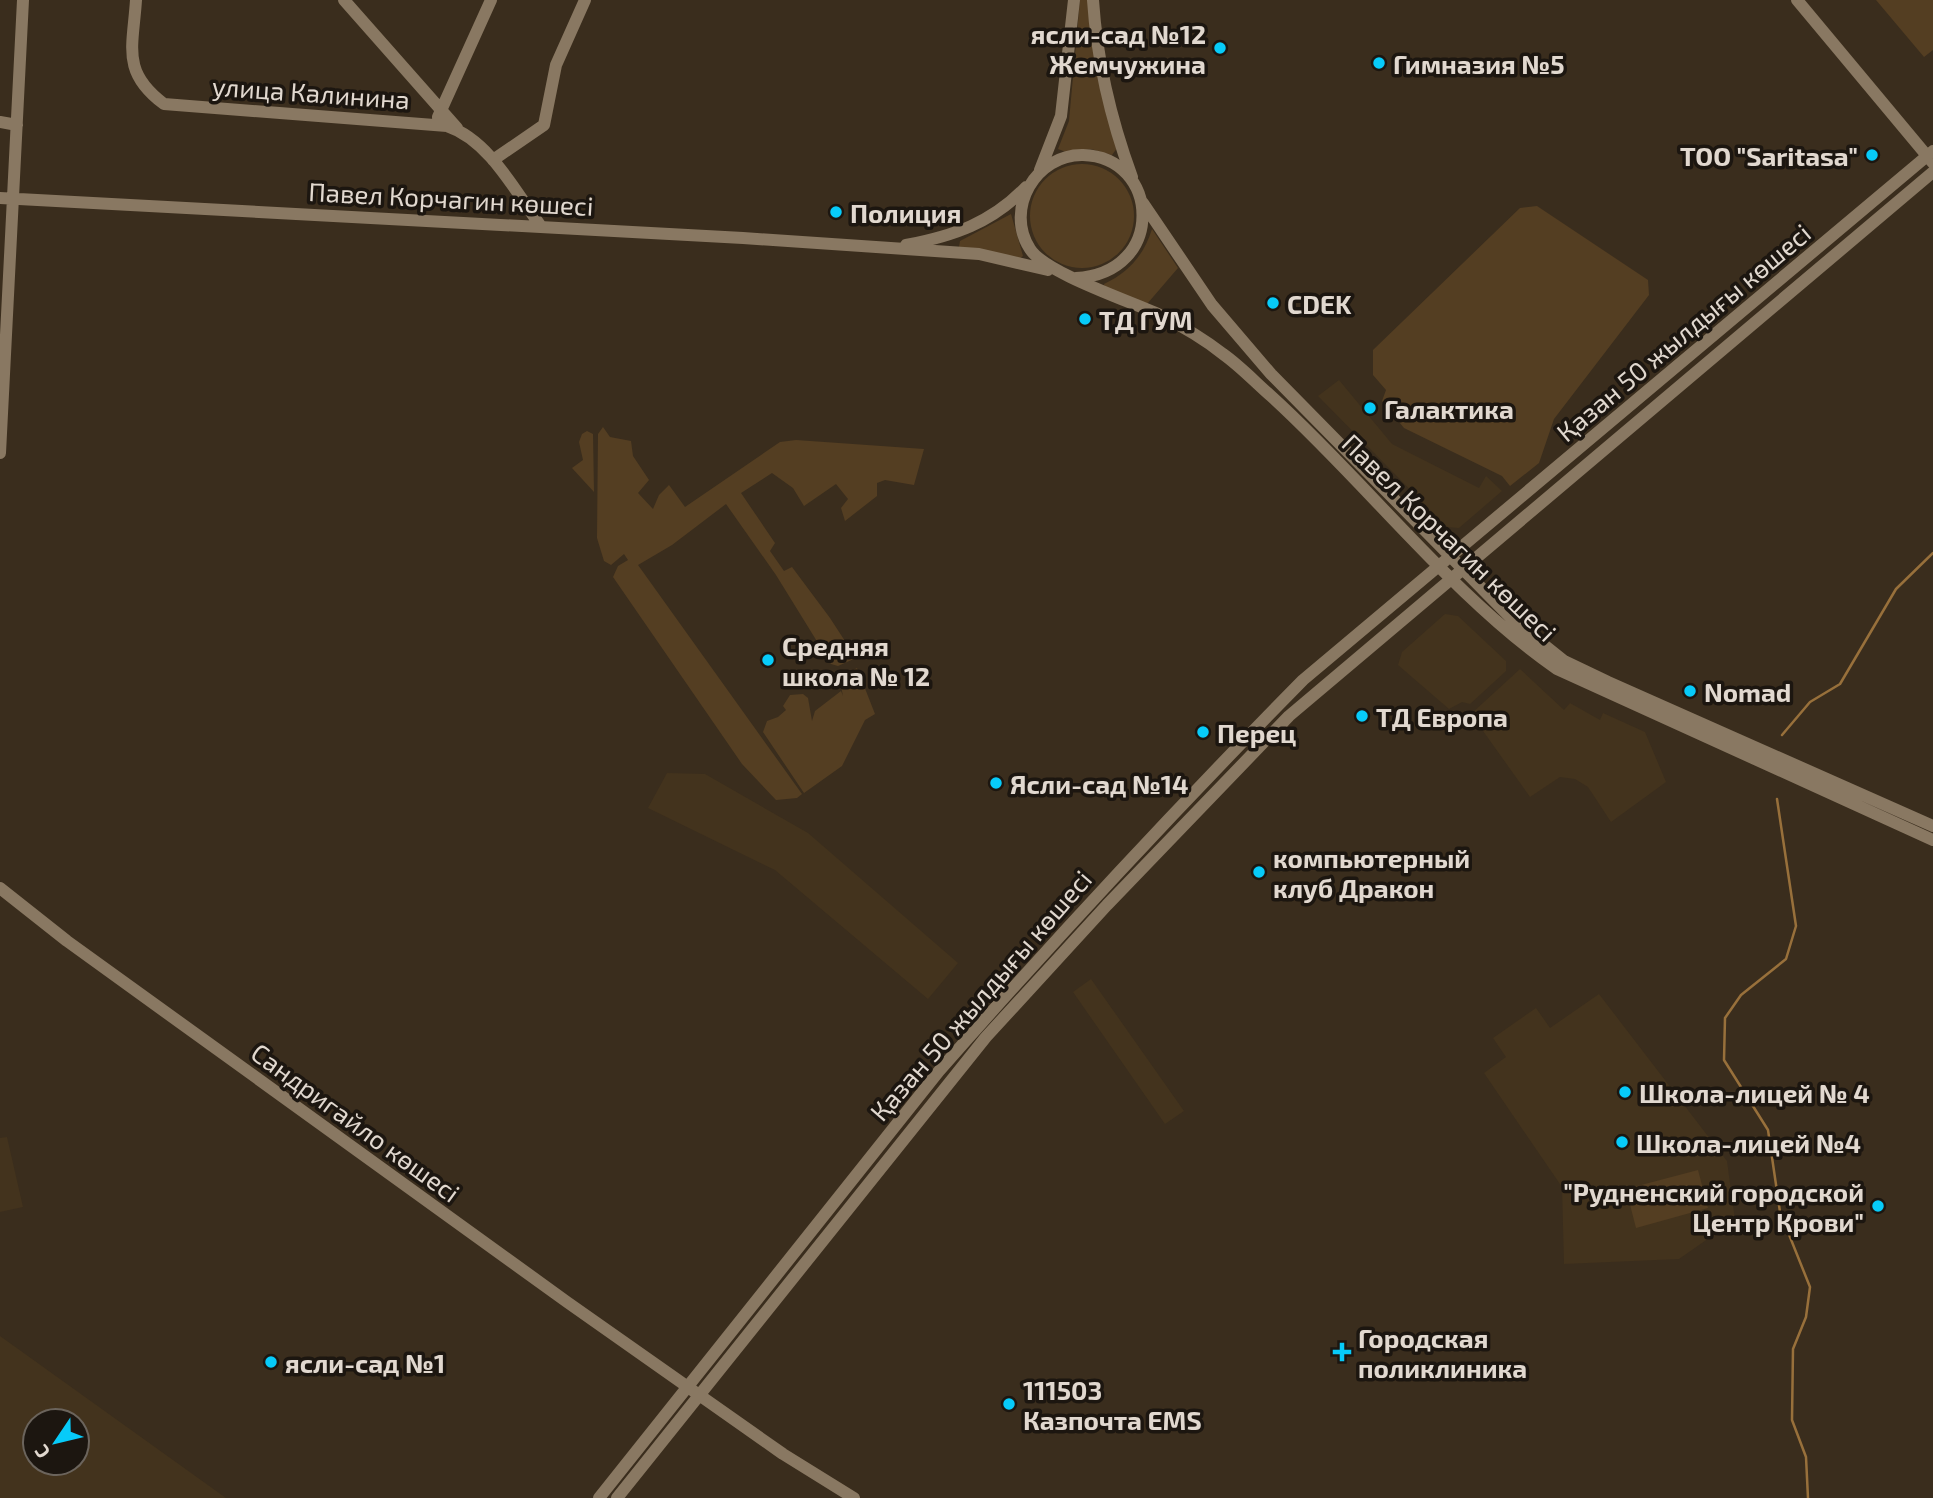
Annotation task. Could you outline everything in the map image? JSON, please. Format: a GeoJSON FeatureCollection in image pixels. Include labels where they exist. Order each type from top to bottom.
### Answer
{"type":"FeatureCollection","features":[{"type":"Feature","properties":{"kind":"street"},"geometry":{"type":"LineString","coordinates":[[0,453],[23,0]]}},
{"type":"Feature","properties":{"kind":"street","name":"улица Калинина"},"geometry":{"type":"LineString","coordinates":[[136,0],[134,69],[144,89],[164,104],[435,124],[491,0]]}},
{"type":"Feature","properties":{"kind":"street"},"geometry":{"type":"LineString","coordinates":[[344,0],[441,111],[493,160],[540,225]]}},
{"type":"Feature","properties":{"kind":"street"},"geometry":{"type":"LineString","coordinates":[[493,160],[544,125],[556,65],[585,0]]}},
{"type":"Feature","properties":{"kind":"street"},"geometry":{"type":"LineString","coordinates":[[1040,172],[1061,116],[1074,0]]}},
{"type":"Feature","properties":{"kind":"street"},"geometry":{"type":"LineString","coordinates":[[1093,0],[1099,60],[1117,135],[1138,192],[1141,231],[1129,254],[1110,271],[1076,278],[1055,272],[1035,256],[1023,233],[1020,216],[1023,198],[1030,183],[1053,162],[1083,155],[1114,164],[1138,192]]}},
{"type":"Feature","properties":{"kind":"street"},"geometry":{"type":"LineString","coordinates":[[1797,0],[1917,144],[1931,157]]}},
{"type":"Feature","properties":{"kind":"street"},"geometry":{"type":"LineString","coordinates":[[0,122],[17,125]]}},
{"type":"Feature","properties":{"kind":"street"},"geometry":{"type":"LineString","coordinates":[[435,124],[459,130]]}},
{"type":"Feature","properties":{"kind":"street","name":"Қазан 50 жылдығы көшесі"},"geometry":{"type":"LineString","coordinates":[[618,1490],[735,1327],[905,1113],[995,1006],[1217,767],[1303,680],[1777,282],[1931,157]]}},
{"type":"Feature","properties":{"kind":"street","name":"Қазан 50 жылдығы көшесі"},"geometry":{"type":"LineString","coordinates":[[599,1498],[618,1490],[702,1396],[986,1037],[1289,716],[1928,176]]}},
{"type":"Feature","properties":{"kind":"street","name":"Павел Корчагин көшесі"},"geometry":{"type":"LineString","coordinates":[[885,248],[947,237],[970,229],[992,216],[1030,183]]}},
{"type":"Feature","properties":{"kind":"street","name":"Павел Корчагин көшесі"},"geometry":{"type":"LineString","coordinates":[[1138,192],[1176,255],[1246,347],[1398,513],[1557,670],[1933,840]]}},
{"type":"Feature","properties":{"kind":"street","name":"Павел Корчагин көшесі"},"geometry":{"type":"LineString","coordinates":[[0,198],[540,225],[979,254],[1055,272]]}},
{"type":"Feature","properties":{"kind":"street","name":"Павел Корчагин көшесі"},"geometry":{"type":"LineString","coordinates":[[1076,278],[1163,317],[1226,355],[1398,513]]}},
{"type":"Feature","properties":{"kind":"street"},"geometry":{"type":"LineString","coordinates":[[1777,282],[1787,294]]}},
{"type":"Feature","properties":{"kind":"street"},"geometry":{"type":"LineString","coordinates":[[1648,390],[1659,403]]}},
{"type":"Feature","properties":{"kind":"street","name":"Павел Корчагин көшесі"},"geometry":{"type":"LineString","coordinates":[[1511,625],[1564,661],[1608,682],[1933,826]]}},
{"type":"Feature","properties":{"kind":"street"},"geometry":{"type":"LineString","coordinates":[[1217,767],[1229,778]]}},
{"type":"Feature","properties":{"kind":"street","name":"Сандригайло көшесі"},"geometry":{"type":"LineString","coordinates":[[0,888],[78,949],[702,1396]]}},
{"type":"Feature","properties":{"kind":"street"},"geometry":{"type":"LineString","coordinates":[[905,1113],[917,1123]]}},
{"type":"Feature","properties":{"kind":"street"},"geometry":{"type":"LineString","coordinates":[[735,1327],[747,1337]]}},
{"type":"Feature","properties":{"kind":"street"},"geometry":{"type":"LineString","coordinates":[[702,1396],[783,1454],[854,1498]]}},
{"type":"Feature","properties":{"kind":"shaded area"},"geometry":{"type":"Polygon","coordinates":[[[1080,0],[1089,0],[1117,148],[1112,155],[1091,149],[1066,152],[1058,149],[1069,121],[1080,0]]]}},
{"type":"Feature","properties":{"kind":"shaded area"},"geometry":{"type":"Polygon","coordinates":[[[1876,0],[1933,0],[1933,50],[1924,57],[1876,0]]]}},
{"type":"Feature","properties":{"kind":"shaded area"},"geometry":{"type":"Polygon","coordinates":[[[1082,164],[1102,168],[1119,179],[1130,196],[1134,216],[1130,236],[1119,253],[1102,264],[1082,268],[1062,264],[1045,253],[1034,236],[1030,216],[1034,196],[1045,179],[1062,168],[1082,164]]]}},
{"type":"Feature","properties":{"kind":"shaded area"},"geometry":{"type":"Polygon","coordinates":[[[1537,206],[1648,280],[1649,295],[1554,419],[1539,463],[1510,486],[1502,476],[1404,428],[1382,401],[1386,390],[1373,375],[1373,350],[1520,208],[1537,206]]]}},
{"type":"Feature","properties":{"kind":"shaded area"},"geometry":{"type":"Polygon","coordinates":[[[1011,214],[1023,256],[1019,259],[959,247],[960,241],[1011,214]]]}},
{"type":"Feature","properties":{"kind":"shaded area"},"geometry":{"type":"Polygon","coordinates":[[[1152,229],[1178,268],[1147,304],[1105,288],[1104,284],[1134,262],[1145,247],[1152,229]]]}},
{"type":"Feature","properties":{"kind":"shaded area"},"geometry":{"type":"Polygon","coordinates":[[[1339,380],[1392,444],[1479,488],[1486,476],[1502,491],[1459,528],[1447,527],[1318,396],[1339,380]]]}},
{"type":"Feature","properties":{"kind":"shaded area"},"geometry":{"type":"Polygon","coordinates":[[[603,427],[610,437],[631,441],[633,456],[649,480],[638,493],[653,509],[659,495],[669,485],[685,507],[780,442],[796,440],[924,449],[914,485],[885,480],[877,483],[877,496],[845,521],[841,508],[848,499],[836,484],[804,506],[793,488],[772,473],[741,493],[775,543],[770,551],[784,571],[792,567],[856,658],[838,666],[831,664],[776,575],[726,504],[672,545],[638,565],[802,794],[797,798],[776,800],[742,764],[613,577],[618,566],[628,560],[624,554],[611,565],[604,561],[597,538],[598,434],[603,427]]]}},
{"type":"Feature","properties":{"kind":"shaded area"},"geometry":{"type":"Polygon","coordinates":[[[587,431],[593,434],[594,492],[572,468],[583,460],[579,442],[582,434],[587,431]]]}},
{"type":"Feature","properties":{"kind":"shaded area"},"geometry":{"type":"Polygon","coordinates":[[[1445,614],[1458,616],[1506,661],[1506,671],[1470,704],[1462,702],[1449,709],[1398,665],[1402,652],[1445,614]]]}},
{"type":"Feature","properties":{"kind":"shaded area"},"geometry":{"type":"Polygon","coordinates":[[[857,668],[875,714],[865,720],[842,766],[804,793],[763,732],[767,721],[786,710],[783,706],[790,695],[803,694],[808,698],[812,721],[815,711],[841,691],[843,696],[840,681],[845,674],[857,668]]]}},
{"type":"Feature","properties":{"kind":"shaded area"},"geometry":{"type":"Polygon","coordinates":[[[1520,669],[1564,710],[1570,703],[1600,720],[1603,713],[1645,732],[1666,782],[1611,822],[1588,787],[1575,779],[1560,777],[1530,797],[1471,714],[1520,669]]]}},
{"type":"Feature","properties":{"kind":"shaded area"},"geometry":{"type":"Polygon","coordinates":[[[667,773],[705,774],[808,833],[958,963],[928,999],[775,870],[648,808],[667,773]]]}},
{"type":"Feature","properties":{"kind":"shaded area"},"geometry":{"type":"Polygon","coordinates":[[[1091,979],[1184,1111],[1165,1124],[1073,992],[1091,979]]]}},
{"type":"Feature","properties":{"kind":"shaded area","name":"Школа-лицей №4"},"geometry":{"type":"Polygon","coordinates":[[[1599,994],[1727,1161],[1735,1220],[1679,1259],[1564,1264],[1562,1187],[1484,1073],[1506,1057],[1493,1038],[1536,1008],[1550,1028],[1599,994]]]}},
{"type":"Feature","properties":{"kind":"shaded area"},"geometry":{"type":"Polygon","coordinates":[[[7,1137],[23,1207],[0,1212],[0,1138],[7,1137]]]}},
{"type":"Feature","properties":{"kind":"shaded area"},"geometry":{"type":"Polygon","coordinates":[[[1698,1170],[1708,1208],[1636,1228],[1626,1189],[1698,1170]]]}},
{"type":"Feature","properties":{"kind":"shaded area"},"geometry":{"type":"Polygon","coordinates":[[[0,1336],[226,1498],[0,1498],[0,1336]]]}},
{"type":"Feature","properties":{"kind":"waterway"},"geometry":{"type":"LineString","coordinates":[[1782,735],[1810,702],[1840,684],[1896,589],[1933,553]]}},
{"type":"Feature","properties":{"kind":"waterway"},"geometry":{"type":"LineString","coordinates":[[1777,799],[1796,926],[1786,959],[1741,995],[1725,1018],[1724,1060],[1768,1130],[1780,1212],[1810,1287],[1806,1317],[1793,1349],[1792,1420],[1806,1457],[1808,1498]]}},
{"type":"Feature","properties":{"kind":"place","name":"ясли-сад №12 Жемчужина"},"geometry":{"type":"Point","coordinates":[1220,48]}},
{"type":"Feature","properties":{"kind":"place","name":"Гимназия №5"},"geometry":{"type":"Point","coordinates":[1379,63]}},
{"type":"Feature","properties":{"kind":"place","name":"ТОО \"Saritasa\""},"geometry":{"type":"Point","coordinates":[1872,155]}},
{"type":"Feature","properties":{"kind":"place","name":"Полиция"},"geometry":{"type":"Point","coordinates":[836,212]}},
{"type":"Feature","properties":{"kind":"place","name":"CDEK"},"geometry":{"type":"Point","coordinates":[1273,303]}},
{"type":"Feature","properties":{"kind":"place","name":"ТД ГУМ"},"geometry":{"type":"Point","coordinates":[1085,319]}},
{"type":"Feature","properties":{"kind":"place","name":"Галактика"},"geometry":{"type":"Point","coordinates":[1370,408]}},
{"type":"Feature","properties":{"kind":"place","name":"Средняя школа № 12"},"geometry":{"type":"Point","coordinates":[768,660]}},
{"type":"Feature","properties":{"kind":"place","name":"Nomad"},"geometry":{"type":"Point","coordinates":[1690,691]}},
{"type":"Feature","properties":{"kind":"place","name":"ТД Европа"},"geometry":{"type":"Point","coordinates":[1362,716]}},
{"type":"Feature","properties":{"kind":"place","name":"Перец"},"geometry":{"type":"Point","coordinates":[1203,732]}},
{"type":"Feature","properties":{"kind":"place","name":"Ясли-сад №14"},"geometry":{"type":"Point","coordinates":[996,783]}},
{"type":"Feature","properties":{"kind":"place","name":"компьютерный клуб Дракон"},"geometry":{"type":"Point","coordinates":[1259,872]}},
{"type":"Feature","properties":{"kind":"place","name":"Школа-лицей № 4"},"geometry":{"type":"Point","coordinates":[1625,1092]}},
{"type":"Feature","properties":{"kind":"place","name":"Школа-лицей №4"},"geometry":{"type":"Point","coordinates":[1622,1142]}},
{"type":"Feature","properties":{"kind":"place","name":"\"Рудненский городской Центр Крови\""},"geometry":{"type":"Point","coordinates":[1878,1206]}},
{"type":"Feature","properties":{"kind":"place","name":"Городская поликлиника"},"geometry":{"type":"Point","coordinates":[1342,1352]}},
{"type":"Feature","properties":{"kind":"place","name":"ясли-сад №1"},"geometry":{"type":"Point","coordinates":[271,1362]}},
{"type":"Feature","properties":{"kind":"place","name":"111503 Казпочта EMS"},"geometry":{"type":"Point","coordinates":[1009,1404]}}]}
